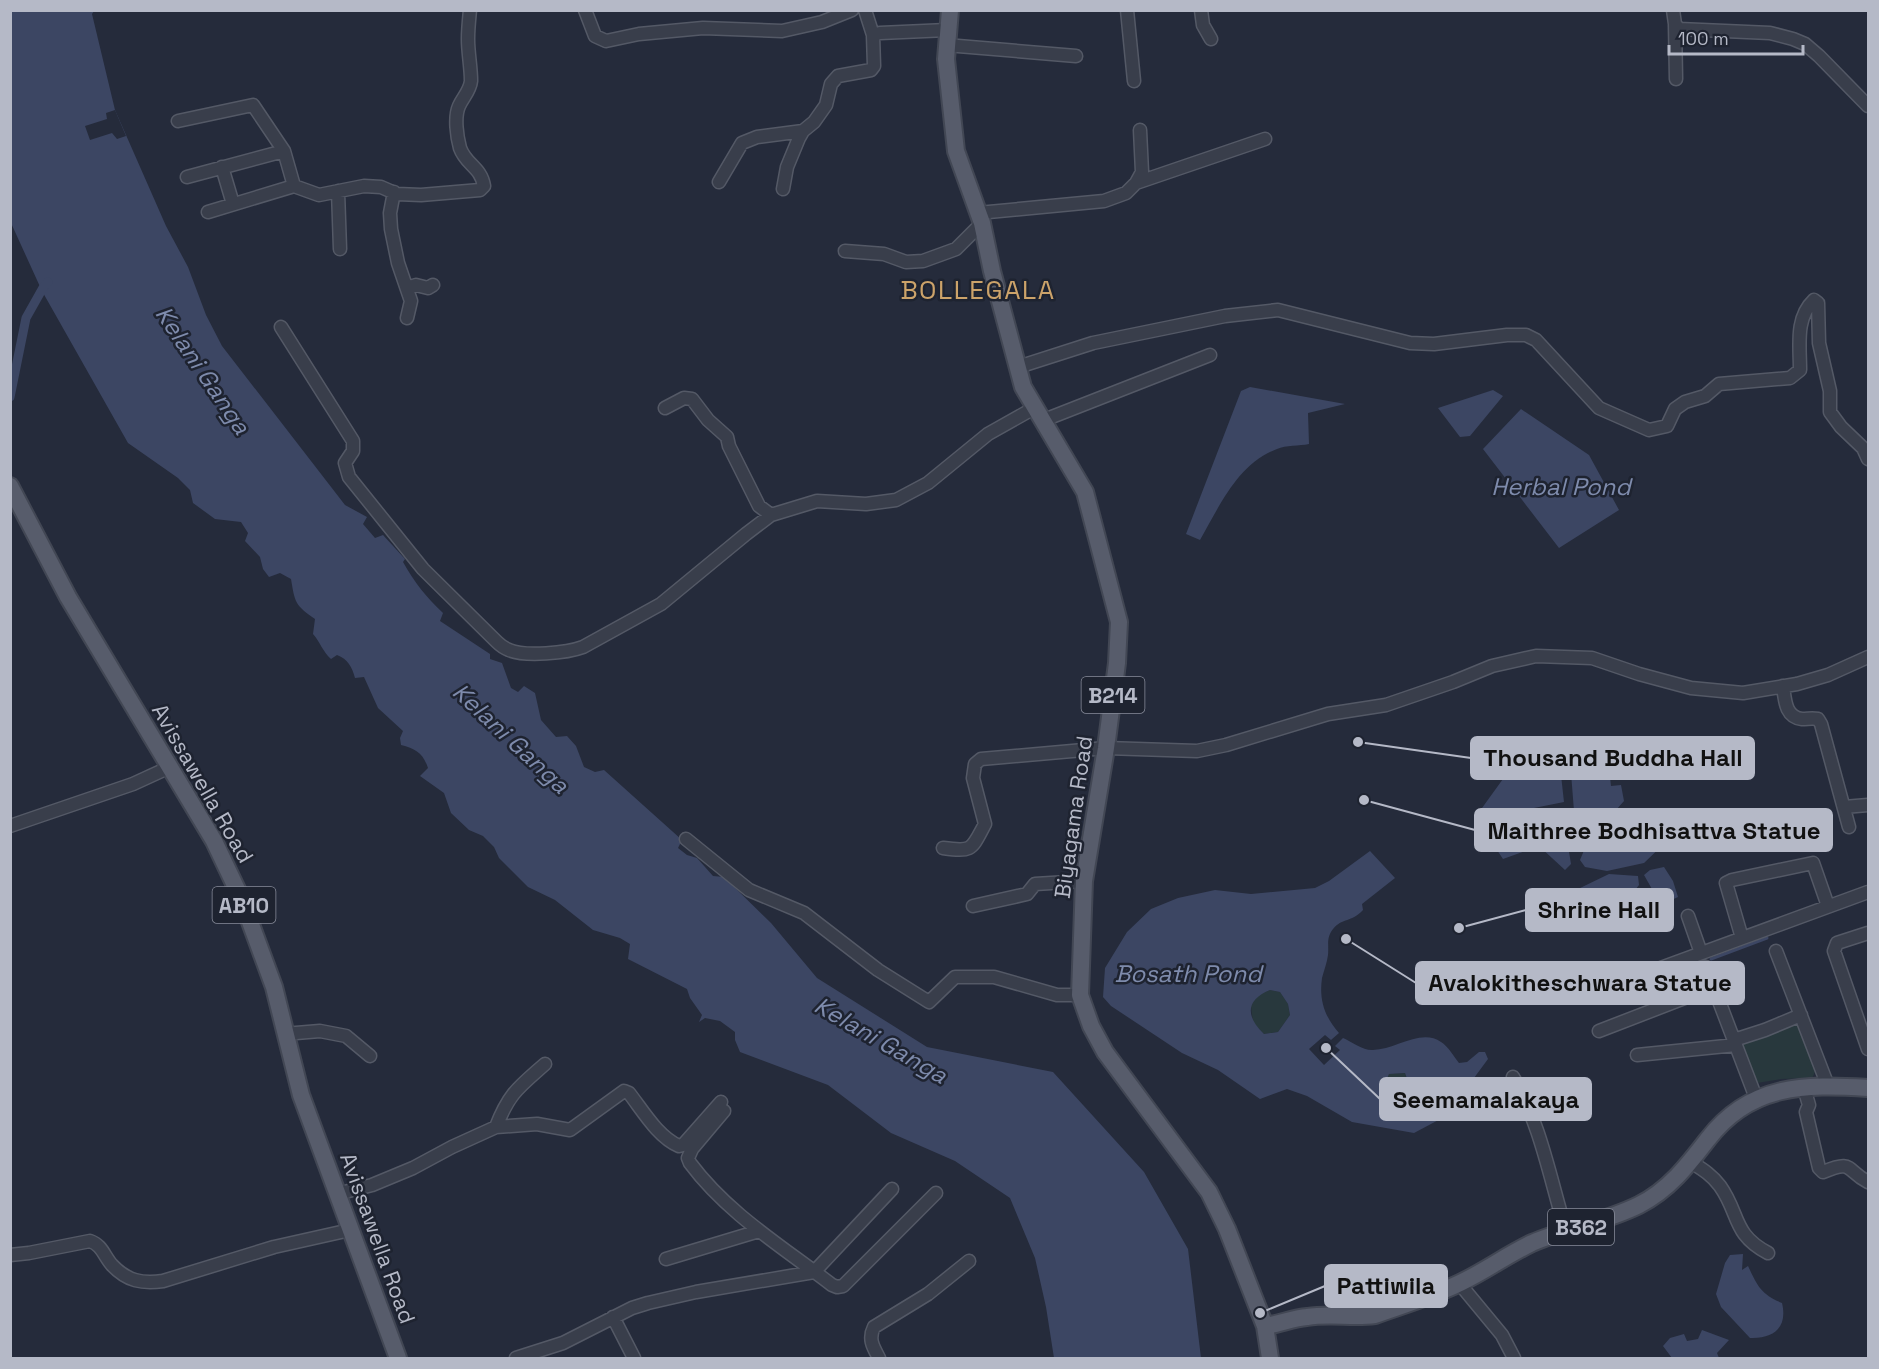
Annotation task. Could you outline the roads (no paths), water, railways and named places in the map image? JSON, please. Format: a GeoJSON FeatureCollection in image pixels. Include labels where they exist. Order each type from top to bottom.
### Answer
{"type":"FeatureCollection","features":[{"type":"Feature","properties":{"kind":"main road","name":"Biyagama Road"},"geometry":{"type":"LineString","coordinates":[[950,10],[947,70],[956,152],[980,218],[1023,387],[1085,492],[1116,606],[1119,640],[1106,748],[1084,881],[1080,995],[1091,1026],[1105,1052],[1209,1192],[1227,1229],[1265,1326],[1270,1359]]}},
{"type":"Feature","properties":{"kind":"main road","name":"Avissawella Road"},"geometry":{"type":"LineString","coordinates":[[10,486],[68,597],[214,841],[242,900],[274,987],[301,1095],[398,1359]]}},
{"type":"Feature","properties":{"kind":"main road","name":"B362"},"geometry":{"type":"LineString","coordinates":[[1265,1326],[1306,1317],[1375,1315],[1459,1283],[1534,1242],[1603,1220],[1640,1204],[1665,1189],[1734,1112],[1756,1098],[1779,1091],[1804,1088],[1827,1086],[1869,1088]]}},
{"type":"Feature","properties":{"kind":"street"},"geometry":{"type":"LineString","coordinates":[[208,212],[294,186],[319,195],[364,186],[421,195],[473,191],[484,186],[482,176],[476,167],[466,161],[460,148],[456,125],[458,107],[471,84],[468,38],[470,10]]}},
{"type":"Feature","properties":{"kind":"street"},"geometry":{"type":"LineString","coordinates":[[585,10],[595,36],[606,41],[639,34],[703,28],[782,31],[822,22],[852,10]]}},
{"type":"Feature","properties":{"kind":"street"},"geometry":{"type":"LineString","coordinates":[[783,189],[787,167],[803,131],[814,122],[826,105],[831,84],[838,76],[871,70],[874,66],[873,35],[865,10]]}},
{"type":"Feature","properties":{"kind":"street"},"geometry":{"type":"LineString","coordinates":[[1127,10],[1134,81]]}},
{"type":"Feature","properties":{"kind":"street"},"geometry":{"type":"LineString","coordinates":[[1201,10],[1203,25],[1211,39]]}},
{"type":"Feature","properties":{"kind":"street"},"geometry":{"type":"LineString","coordinates":[[1673,10],[1676,79]]}},
{"type":"Feature","properties":{"kind":"street"},"geometry":{"type":"LineString","coordinates":[[1675,24],[1679,28],[1770,33],[1805,44],[1869,106]]}},
{"type":"Feature","properties":{"kind":"street"},"geometry":{"type":"LineString","coordinates":[[873,35],[880,33],[947,38],[1076,56]]}},
{"type":"Feature","properties":{"kind":"street"},"geometry":{"type":"LineString","coordinates":[[178,121],[253,105],[284,151],[294,186]]}},
{"type":"Feature","properties":{"kind":"street"},"geometry":{"type":"LineString","coordinates":[[846,251],[884,254],[906,262],[923,261],[956,249],[980,218],[1104,201],[1126,193],[1136,183],[1142,172],[1140,130]]}},
{"type":"Feature","properties":{"kind":"street"},"geometry":{"type":"LineString","coordinates":[[719,182],[742,143],[757,137],[803,131]]}},
{"type":"Feature","properties":{"kind":"street"},"geometry":{"type":"LineString","coordinates":[[1136,183],[1265,139]]}},
{"type":"Feature","properties":{"kind":"street"},"geometry":{"type":"LineString","coordinates":[[187,177],[284,151]]}},
{"type":"Feature","properties":{"kind":"street"},"geometry":{"type":"LineString","coordinates":[[222,167],[233,204]]}},
{"type":"Feature","properties":{"kind":"street"},"geometry":{"type":"LineString","coordinates":[[338,191],[340,249]]}},
{"type":"Feature","properties":{"kind":"street"},"geometry":{"type":"LineString","coordinates":[[394,192],[390,213],[391,230],[398,263],[413,297]]}},
{"type":"Feature","properties":{"kind":"street"},"geometry":{"type":"LineString","coordinates":[[407,318],[416,285],[428,288],[433,285]]}},
{"type":"Feature","properties":{"kind":"street"},"geometry":{"type":"LineString","coordinates":[[1018,368],[1093,343],[1225,316],[1278,310],[1410,343],[1434,345],[1507,334],[1526,335],[1536,340],[1599,408],[1649,430],[1667,426],[1675,409],[1685,402],[1705,396],[1719,384],[1790,378],[1800,370],[1800,326],[1804,309],[1814,300],[1818,303],[1820,343],[1830,391],[1830,412],[1841,427],[1863,448],[1869,459]]}},
{"type":"Feature","properties":{"kind":"street"},"geometry":{"type":"LineString","coordinates":[[281,327],[353,441],[353,451],[345,463],[349,477],[423,569],[497,642],[510,651],[539,653],[570,651],[583,647],[661,604],[771,515],[817,501],[866,504],[896,500],[928,483],[988,434],[1210,355]]}},
{"type":"Feature","properties":{"kind":"street"},"geometry":{"type":"LineString","coordinates":[[665,408],[684,398],[692,399],[708,420],[727,437],[729,446],[759,506],[771,515]]}},
{"type":"Feature","properties":{"kind":"street"},"geometry":{"type":"LineString","coordinates":[[943,848],[964,851],[973,846],[985,824],[973,778],[975,764],[981,759],[1106,748],[1197,751],[1328,714],[1386,705],[1492,666],[1536,656],[1592,658],[1691,688],[1743,693],[1828,675],[1869,657]]}},
{"type":"Feature","properties":{"kind":"street"},"geometry":{"type":"LineString","coordinates":[[1783,686],[1787,709],[1792,716],[1800,719],[1818,719],[1821,724],[1849,827]]}},
{"type":"Feature","properties":{"kind":"street"},"geometry":{"type":"LineString","coordinates":[[10,826],[133,784],[170,767]]}},
{"type":"Feature","properties":{"kind":"street"},"geometry":{"type":"LineString","coordinates":[[1844,807],[1869,805]]}},
{"type":"Feature","properties":{"kind":"street"},"geometry":{"type":"LineString","coordinates":[[686,839],[749,890],[804,913],[878,970],[929,1002],[955,977],[994,977],[1057,995],[1080,995]]}},
{"type":"Feature","properties":{"kind":"street"},"geometry":{"type":"LineString","coordinates":[[1742,938],[1726,883],[1732,880],[1813,863],[1828,906]]}},
{"type":"Feature","properties":{"kind":"street"},"geometry":{"type":"LineString","coordinates":[[973,906],[1027,894],[1035,884],[1084,881]]}},
{"type":"Feature","properties":{"kind":"street"},"geometry":{"type":"LineString","coordinates":[[1598,991],[1869,892]]}},
{"type":"Feature","properties":{"kind":"street"},"geometry":{"type":"LineString","coordinates":[[1688,916],[1701,953]]}},
{"type":"Feature","properties":{"kind":"street"},"geometry":{"type":"LineString","coordinates":[[1869,933],[1838,943],[1834,951],[1869,1050]]}},
{"type":"Feature","properties":{"kind":"street"},"geometry":{"type":"LineString","coordinates":[[1776,951],[1827,1086]]}},
{"type":"Feature","properties":{"kind":"street"},"geometry":{"type":"LineString","coordinates":[[1706,967],[1756,1098]]}},
{"type":"Feature","properties":{"kind":"street"},"geometry":{"type":"LineString","coordinates":[[1599,1031],[1713,987]]}},
{"type":"Feature","properties":{"kind":"street"},"geometry":{"type":"LineString","coordinates":[[1637,1055],[1735,1042],[1802,1016]]}},
{"type":"Feature","properties":{"kind":"street"},"geometry":{"type":"LineString","coordinates":[[284,1034],[320,1031],[346,1036],[370,1056]]}},
{"type":"Feature","properties":{"kind":"street"},"geometry":{"type":"LineString","coordinates":[[496,1127],[505,1104],[515,1090],[545,1064]]}},
{"type":"Feature","properties":{"kind":"street"},"geometry":{"type":"LineString","coordinates":[[1513,1077],[1527,1099],[1538,1129],[1566,1232]]}},
{"type":"Feature","properties":{"kind":"street"},"geometry":{"type":"LineString","coordinates":[[1804,1088],[1809,1105],[1806,1112],[1819,1168],[1823,1172],[1840,1165],[1849,1166],[1869,1182]]}},
{"type":"Feature","properties":{"kind":"street"},"geometry":{"type":"LineString","coordinates":[[337,1194],[372,1185],[413,1168],[496,1127],[537,1124],[570,1130],[624,1091],[629,1093],[653,1125],[673,1144],[679,1146],[683,1145],[723,1106],[692,1149],[688,1158],[693,1166],[732,1208],[759,1231],[837,1287],[843,1286],[936,1193]]}},
{"type":"Feature","properties":{"kind":"street"},"geometry":{"type":"LineString","coordinates":[[1691,1162],[1713,1178],[1722,1188],[1743,1234],[1753,1245],[1768,1253]]}},
{"type":"Feature","properties":{"kind":"street"},"geometry":{"type":"LineString","coordinates":[[516,1359],[563,1343],[632,1308],[674,1296],[814,1272],[892,1190]]}},
{"type":"Feature","properties":{"kind":"street"},"geometry":{"type":"LineString","coordinates":[[10,1255],[90,1241],[97,1243],[112,1265],[129,1278],[146,1284],[163,1281],[274,1247],[350,1230]]}},
{"type":"Feature","properties":{"kind":"street"},"geometry":{"type":"LineString","coordinates":[[666,1259],[759,1231]]}},
{"type":"Feature","properties":{"kind":"street"},"geometry":{"type":"LineString","coordinates":[[879,1359],[872,1345],[870,1334],[874,1327],[928,1294],[969,1262]]}},
{"type":"Feature","properties":{"kind":"street"},"geometry":{"type":"LineString","coordinates":[[1459,1283],[1502,1335],[1514,1359]]}},
{"type":"Feature","properties":{"kind":"street"},"geometry":{"type":"LineString","coordinates":[[613,1317],[634,1359]]}},
{"type":"Feature","properties":{"kind":"water","name":"Kelani Ganga"},"geometry":{"type":"Polygon","coordinates":[[[10,11],[94,11],[92,14],[115,110],[222,346],[345,505],[367,517],[363,524],[375,538],[383,535],[405,559],[403,562],[416,583],[443,613],[440,621],[490,654],[490,659],[502,663],[511,688],[518,692],[524,686],[535,693],[541,720],[556,737],[567,736],[576,746],[584,767],[595,772],[604,770],[682,840],[678,848],[687,855],[697,858],[713,876],[724,877],[771,923],[817,978],[927,1047],[1053,1072],[1144,1172],[1188,1249],[1201,1358],[1054,1358],[1035,1258],[1010,1198],[955,1161],[891,1133],[828,1085],[740,1052],[735,1040],[735,1032],[720,1021],[705,1018],[699,1022],[702,1015],[690,998],[687,989],[628,959],[630,944],[620,938],[593,930],[555,900],[528,887],[499,858],[494,847],[483,836],[469,830],[451,813],[444,793],[420,776],[428,768],[424,759],[415,750],[401,745],[400,738],[403,731],[378,708],[364,677],[355,678],[347,661],[341,657],[337,655],[331,659],[313,634],[315,619],[297,603],[291,579],[280,573],[269,577],[263,569],[260,557],[245,541],[248,533],[241,522],[215,519],[193,503],[190,490],[178,478],[128,443],[42,291],[11,223],[10,11]]]}},
{"type":"Feature","properties":{"kind":"water"},"geometry":{"type":"Polygon","coordinates":[[[1250,387],[1345,404],[1308,413],[1309,444],[1281,448],[1251,464],[1222,500],[1200,540],[1186,534],[1241,391],[1250,387]]]}},
{"type":"Feature","properties":{"kind":"water"},"geometry":{"type":"Polygon","coordinates":[[[1493,390],[1503,396],[1470,436],[1460,437],[1438,408],[1493,390]]]}},
{"type":"Feature","properties":{"kind":"water","name":"Herbal Pond"},"geometry":{"type":"Polygon","coordinates":[[[1521,409],[1589,455],[1619,510],[1559,548],[1483,449],[1521,409]]]}},
{"type":"Feature","properties":{"kind":"water"},"geometry":{"type":"Polygon","coordinates":[[[1557,739],[1564,802],[1519,811],[1520,820],[1540,814],[1563,815],[1571,864],[1565,870],[1539,846],[1503,859],[1491,841],[1495,825],[1482,808],[1508,772],[1507,762],[1515,747],[1557,739]]]}},
{"type":"Feature","properties":{"kind":"water"},"geometry":{"type":"Polygon","coordinates":[[[1614,759],[1616,768],[1610,777],[1611,786],[1621,785],[1624,801],[1616,810],[1633,825],[1639,821],[1663,826],[1672,836],[1644,863],[1607,871],[1585,867],[1580,860],[1590,836],[1589,827],[1582,827],[1574,811],[1571,773],[1580,764],[1614,759]]]}},
{"type":"Feature","properties":{"kind":"water","name":"Bosath Pond"},"geometry":{"type":"Polygon","coordinates":[[[1370,851],[1395,878],[1362,904],[1363,910],[1359,914],[1340,923],[1331,932],[1321,993],[1326,1014],[1339,1033],[1331,1040],[1325,1035],[1309,1049],[1324,1065],[1340,1050],[1335,1046],[1343,1038],[1362,1048],[1373,1050],[1425,1037],[1433,1038],[1444,1044],[1459,1063],[1467,1062],[1479,1052],[1485,1052],[1488,1059],[1446,1116],[1414,1133],[1352,1122],[1307,1096],[1287,1089],[1260,1099],[1218,1070],[1182,1053],[1111,1006],[1103,997],[1105,968],[1127,932],[1151,909],[1178,898],[1215,890],[1251,894],[1315,888],[1329,881],[1370,851]],[[1270,990],[1256,999],[1251,1009],[1254,1021],[1264,1034],[1278,1032],[1290,1015],[1288,1004],[1280,992],[1270,990]],[[1405,1073],[1389,1074],[1384,1086],[1387,1097],[1394,1100],[1406,1097],[1411,1090],[1405,1073]]]}},
{"type":"Feature","properties":{"kind":"water"},"geometry":{"type":"Polygon","coordinates":[[[1664,867],[1673,881],[1678,897],[1661,905],[1644,875],[1650,870],[1664,867]]]}},
{"type":"Feature","properties":{"kind":"water"},"geometry":{"type":"Polygon","coordinates":[[[1609,874],[1638,876],[1639,885],[1617,913],[1604,922],[1584,910],[1578,889],[1609,874]]]}},
{"type":"Feature","properties":{"kind":"water"},"geometry":{"type":"Polygon","coordinates":[[[1743,1254],[1742,1270],[1748,1266],[1761,1289],[1782,1303],[1781,1325],[1772,1334],[1758,1338],[1750,1338],[1721,1307],[1716,1294],[1725,1263],[1730,1255],[1743,1254]]]}},
{"type":"Feature","properties":{"kind":"water"},"geometry":{"type":"Polygon","coordinates":[[[1702,1330],[1729,1340],[1717,1353],[1719,1358],[1672,1358],[1663,1346],[1670,1338],[1684,1334],[1687,1341],[1698,1339],[1702,1330]]]}},
{"type":"Feature","properties":{"kind":"waterway"},"geometry":{"type":"LineString","coordinates":[[10,397],[26,318],[48,282]]}},
{"type":"Feature","properties":{"kind":"waterway"},"geometry":{"type":"LineString","coordinates":[[1711,959],[1767,938]]}},
{"type":"Feature","properties":{"kind":"place","name":"Thousand Buddha Hall"},"geometry":{"type":"Point","coordinates":[1358,742]}},
{"type":"Feature","properties":{"kind":"place","name":"Maithree Bodhisattva Statue"},"geometry":{"type":"Point","coordinates":[1364,800]}},
{"type":"Feature","properties":{"kind":"place","name":"Shrine Hall"},"geometry":{"type":"Point","coordinates":[1459,928]}},
{"type":"Feature","properties":{"kind":"place","name":"Avalokitheschwara Statue"},"geometry":{"type":"Point","coordinates":[1346,939]}},
{"type":"Feature","properties":{"kind":"place","name":"Seemamalakaya"},"geometry":{"type":"Point","coordinates":[1326,1048]}},
{"type":"Feature","properties":{"kind":"place","name":"Pattiwila"},"geometry":{"type":"Point","coordinates":[1260,1313]}},
{"type":"Feature","properties":{"kind":"district","name":"BOLLEGALA"},"geometry":{"type":"Point","coordinates":[978,290]}}]}
